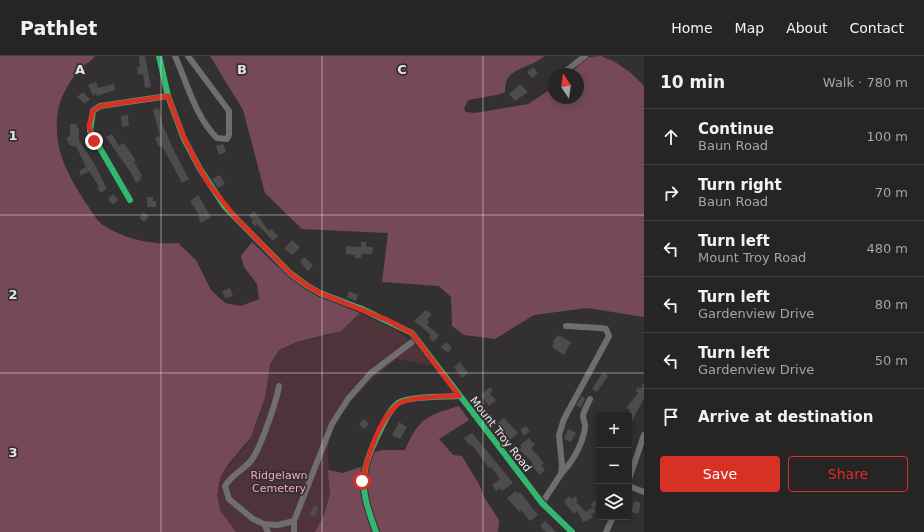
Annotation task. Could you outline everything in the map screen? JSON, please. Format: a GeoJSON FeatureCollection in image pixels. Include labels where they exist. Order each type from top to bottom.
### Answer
{"type":"FeatureCollection","features":[{"type":"Feature","properties":{"kind":"street","name":"Mount Troy Road"},"geometry":{"type":"LineString","coordinates":[[159,56],[168,96],[184,138],[209,184],[235,217],[290,273],[320,293],[362,309],[412,333],[542,503],[572,532]]}},
{"type":"Feature","properties":{"kind":"street"},"geometry":{"type":"LineString","coordinates":[[175,56],[195,102],[212,134],[217,138],[227,139],[229,135],[228,111],[188,56]]}},
{"type":"Feature","properties":{"kind":"street"},"geometry":{"type":"LineString","coordinates":[[570,68],[585,56]]}},
{"type":"Feature","properties":{"kind":"street"},"geometry":{"type":"LineString","coordinates":[[130,200],[90,132],[93,111],[100,106],[168,96]]}},
{"type":"Feature","properties":{"kind":"street"},"geometry":{"type":"LineString","coordinates":[[561,474],[562,465],[559,435],[564,419],[609,336],[606,329],[566,326]]}},
{"type":"Feature","properties":{"kind":"street"},"geometry":{"type":"LineString","coordinates":[[294,532],[294,521],[332,424],[348,400],[371,373],[416,340]]}},
{"type":"Feature","properties":{"kind":"street"},"geometry":{"type":"LineString","coordinates":[[280,386],[278,396],[254,458],[245,468],[231,477],[225,486],[229,499],[252,520],[264,524],[278,525],[294,521]]}},
{"type":"Feature","properties":{"kind":"street"},"geometry":{"type":"LineString","coordinates":[[376,532],[364,501],[362,481],[369,452],[386,419],[398,403],[415,399],[459,396]]}},
{"type":"Feature","properties":{"kind":"street"},"geometry":{"type":"LineString","coordinates":[[542,503],[568,466],[582,442],[586,426],[583,417],[584,411],[590,399]]}},
{"type":"Feature","properties":{"kind":"street"},"geometry":{"type":"LineString","coordinates":[[632,470],[644,435]]}},
{"type":"Feature","properties":{"kind":"street"},"geometry":{"type":"LineString","coordinates":[[632,487],[644,492]]}},
{"type":"Feature","properties":{"kind":"street"},"geometry":{"type":"LineString","coordinates":[[606,532],[612,520]]}},
{"type":"Feature","properties":{"kind":"street"},"geometry":{"type":"LineString","coordinates":[[264,524],[268,532]]}},
{"type":"Feature","properties":{"kind":"green space","name":"Ridgelawn Cemetery"},"geometry":{"type":"Polygon","coordinates":[[[360,313],[383,323],[401,334],[425,355],[433,366],[397,359],[375,376],[344,411],[336,423],[331,436],[328,449],[330,495],[326,510],[315,532],[236,532],[224,515],[217,500],[218,486],[225,470],[247,443],[259,418],[264,404],[268,373],[272,360],[284,346],[290,343],[328,335],[350,323],[360,313]]]}},
{"type":"Feature","properties":{"kind":"shaded area"},"geometry":{"type":"Polygon","coordinates":[[[0,56],[95,56],[81,68],[69,83],[59,105],[57,137],[63,161],[74,184],[93,214],[103,225],[130,238],[149,242],[178,243],[196,260],[211,290],[225,303],[241,306],[259,299],[257,284],[244,267],[241,256],[252,242],[277,266],[314,294],[360,313],[341,331],[296,342],[279,350],[270,364],[265,398],[251,437],[227,466],[220,478],[217,495],[220,510],[236,532],[0,532],[0,56]]]}},
{"type":"Feature","properties":{"kind":"shaded area"},"geometry":{"type":"Polygon","coordinates":[[[210,56],[544,56],[514,72],[507,80],[505,92],[468,100],[464,109],[466,112],[475,113],[528,104],[548,91],[548,104],[584,104],[584,68],[576,68],[589,57],[601,56],[615,62],[631,73],[644,86],[644,317],[587,308],[534,315],[495,339],[464,335],[452,326],[451,297],[439,286],[382,282],[388,233],[302,229],[265,193],[243,110],[210,56]]]}},
{"type":"Feature","properties":{"kind":"shaded area"},"geometry":{"type":"Polygon","coordinates":[[[459,406],[469,420],[439,439],[453,455],[462,456],[480,486],[484,497],[499,520],[498,532],[315,532],[324,515],[330,494],[328,470],[343,473],[363,466],[375,452],[382,450],[405,450],[415,431],[425,420],[431,416],[459,406]]]}},
{"type":"Feature","properties":{"kind":"building"},"geometry":{"type":"Polygon","coordinates":[[[139,56],[145,56],[151,87],[145,88],[143,74],[138,75],[137,68],[140,66],[139,56]]]}},
{"type":"Feature","properties":{"kind":"building"},"geometry":{"type":"Polygon","coordinates":[[[533,67],[538,73],[532,78],[527,72],[533,67]]]}},
{"type":"Feature","properties":{"kind":"building"},"geometry":{"type":"Polygon","coordinates":[[[96,82],[98,88],[114,84],[115,90],[97,96],[96,93],[93,96],[88,85],[96,82]]]}},
{"type":"Feature","properties":{"kind":"building"},"geometry":{"type":"Polygon","coordinates":[[[520,84],[528,92],[515,101],[509,94],[520,84]]]}},
{"type":"Feature","properties":{"kind":"building"},"geometry":{"type":"Polygon","coordinates":[[[83,92],[90,99],[85,104],[77,97],[83,92]]]}},
{"type":"Feature","properties":{"kind":"building"},"geometry":{"type":"Polygon","coordinates":[[[159,108],[162,123],[173,149],[189,179],[182,183],[162,146],[159,147],[155,138],[160,136],[153,110],[159,108]]]}},
{"type":"Feature","properties":{"kind":"building"},"geometry":{"type":"Polygon","coordinates":[[[128,115],[129,126],[122,127],[121,116],[128,115]]]}},
{"type":"Feature","properties":{"kind":"building"},"geometry":{"type":"Polygon","coordinates":[[[70,124],[77,124],[77,128],[79,128],[79,141],[94,163],[107,189],[102,192],[100,192],[97,188],[99,187],[89,171],[81,176],[79,171],[86,167],[76,146],[70,146],[66,138],[70,136],[70,124]]]}},
{"type":"Feature","properties":{"kind":"building"},"geometry":{"type":"Polygon","coordinates":[[[112,134],[119,146],[124,143],[136,161],[134,162],[142,176],[140,178],[141,180],[136,183],[131,173],[106,137],[112,134]]]}},
{"type":"Feature","properties":{"kind":"building"},"geometry":{"type":"Polygon","coordinates":[[[223,144],[226,152],[219,155],[216,146],[223,144]]]}},
{"type":"Feature","properties":{"kind":"building"},"geometry":{"type":"Polygon","coordinates":[[[220,175],[225,184],[218,188],[212,179],[220,175]]]}},
{"type":"Feature","properties":{"kind":"building"},"geometry":{"type":"Polygon","coordinates":[[[113,194],[118,200],[113,205],[108,199],[113,194]]]}},
{"type":"Feature","properties":{"kind":"building"},"geometry":{"type":"Polygon","coordinates":[[[198,195],[211,217],[201,223],[198,217],[200,216],[190,201],[198,195]]]}},
{"type":"Feature","properties":{"kind":"building"},"geometry":{"type":"Polygon","coordinates":[[[147,197],[153,197],[153,201],[156,201],[156,207],[147,207],[147,197]]]}},
{"type":"Feature","properties":{"kind":"building"},"geometry":{"type":"Polygon","coordinates":[[[254,211],[269,231],[271,229],[278,236],[273,241],[257,224],[255,226],[251,222],[253,220],[249,216],[254,211]]]}},
{"type":"Feature","properties":{"kind":"building"},"geometry":{"type":"Polygon","coordinates":[[[143,212],[149,216],[144,222],[139,218],[143,212]]]}},
{"type":"Feature","properties":{"kind":"building"},"geometry":{"type":"Polygon","coordinates":[[[292,240],[300,247],[293,255],[284,249],[292,240]]]}},
{"type":"Feature","properties":{"kind":"building"},"geometry":{"type":"Polygon","coordinates":[[[361,242],[366,242],[366,247],[373,247],[372,254],[361,254],[361,258],[355,258],[355,255],[346,254],[346,246],[361,247],[361,242]]]}},
{"type":"Feature","properties":{"kind":"building"},"geometry":{"type":"Polygon","coordinates":[[[304,257],[313,265],[308,271],[300,262],[304,257]]]}},
{"type":"Feature","properties":{"kind":"building"},"geometry":{"type":"Polygon","coordinates":[[[230,288],[233,296],[225,298],[222,291],[230,288]]]}},
{"type":"Feature","properties":{"kind":"building"},"geometry":{"type":"Polygon","coordinates":[[[349,291],[358,295],[356,301],[347,297],[349,291]]]}},
{"type":"Feature","properties":{"kind":"building"},"geometry":{"type":"Polygon","coordinates":[[[426,310],[432,314],[427,320],[429,322],[427,325],[439,335],[434,342],[429,338],[431,335],[414,321],[426,310]]]}},
{"type":"Feature","properties":{"kind":"building"},"geometry":{"type":"Polygon","coordinates":[[[558,335],[571,342],[564,355],[552,347],[554,343],[552,342],[558,335]]]}},
{"type":"Feature","properties":{"kind":"building"},"geometry":{"type":"Polygon","coordinates":[[[446,342],[452,348],[448,353],[441,347],[446,342]]]}},
{"type":"Feature","properties":{"kind":"building"},"geometry":{"type":"Polygon","coordinates":[[[460,362],[468,373],[462,378],[454,367],[460,362]]]}},
{"type":"Feature","properties":{"kind":"building"},"geometry":{"type":"Polygon","coordinates":[[[603,372],[608,376],[597,392],[592,389],[603,372]]]}},
{"type":"Feature","properties":{"kind":"building"},"geometry":{"type":"Polygon","coordinates":[[[644,382],[644,398],[632,421],[632,412],[629,412],[630,410],[626,408],[638,393],[636,391],[638,387],[640,389],[644,382]]]}},
{"type":"Feature","properties":{"kind":"building"},"geometry":{"type":"Polygon","coordinates":[[[490,387],[493,391],[490,394],[496,400],[489,406],[481,395],[490,387]]]}},
{"type":"Feature","properties":{"kind":"building"},"geometry":{"type":"Polygon","coordinates":[[[582,396],[585,398],[581,408],[576,405],[582,396]]]}},
{"type":"Feature","properties":{"kind":"building"},"geometry":{"type":"Polygon","coordinates":[[[504,418],[518,433],[510,440],[498,423],[504,418]]]}},
{"type":"Feature","properties":{"kind":"building"},"geometry":{"type":"Polygon","coordinates":[[[363,419],[369,423],[365,429],[359,425],[363,419]]]}},
{"type":"Feature","properties":{"kind":"building"},"geometry":{"type":"Polygon","coordinates":[[[399,422],[407,427],[400,439],[392,435],[399,422]]]}},
{"type":"Feature","properties":{"kind":"building"},"geometry":{"type":"Polygon","coordinates":[[[526,426],[530,431],[524,436],[520,430],[526,426]]]}},
{"type":"Feature","properties":{"kind":"building"},"geometry":{"type":"Polygon","coordinates":[[[568,429],[576,433],[571,442],[564,439],[568,429]]]}},
{"type":"Feature","properties":{"kind":"building"},"geometry":{"type":"Polygon","coordinates":[[[472,433],[513,483],[502,491],[500,488],[496,491],[492,485],[500,479],[491,467],[489,468],[472,445],[470,446],[464,438],[472,433]]]}},
{"type":"Feature","properties":{"kind":"building"},"geometry":{"type":"Polygon","coordinates":[[[529,438],[535,445],[531,448],[544,463],[541,465],[545,470],[540,475],[531,465],[533,463],[519,449],[522,448],[520,445],[529,438]]]}},
{"type":"Feature","properties":{"kind":"building"},"geometry":{"type":"Polygon","coordinates":[[[516,491],[518,494],[520,492],[538,515],[530,521],[521,510],[519,512],[507,498],[516,491]]]}},
{"type":"Feature","properties":{"kind":"building"},"geometry":{"type":"Polygon","coordinates":[[[569,496],[572,499],[575,496],[578,500],[576,502],[586,512],[593,507],[591,504],[596,500],[596,506],[594,508],[596,512],[591,515],[593,518],[583,522],[577,511],[574,514],[564,502],[569,496]]]}},
{"type":"Feature","properties":{"kind":"building"},"geometry":{"type":"Polygon","coordinates":[[[634,501],[641,503],[638,514],[632,512],[634,501]]]}},
{"type":"Feature","properties":{"kind":"building"},"geometry":{"type":"Polygon","coordinates":[[[314,505],[319,507],[315,517],[309,515],[314,505]]]}},
{"type":"Feature","properties":{"kind":"building"},"geometry":{"type":"Polygon","coordinates":[[[545,521],[556,532],[546,532],[540,526],[545,521]]]}},
{"type":"Feature","properties":{"kind":"cycle path"},"geometry":{"type":"LineString","coordinates":[[159,56],[168,96],[184,139],[200,169],[225,207],[290,273],[306,285],[320,293],[362,309],[412,333],[542,503],[572,532]]}},
{"type":"Feature","properties":{"kind":"cycle path"},"geometry":{"type":"LineString","coordinates":[[130,200],[90,131],[93,111],[100,106],[168,96]]}},
{"type":"Feature","properties":{"kind":"cycle path"},"geometry":{"type":"LineString","coordinates":[[376,532],[364,492],[365,470],[373,446],[392,409],[398,403],[410,399],[459,396]]}},
{"type":"Feature","properties":{"kind":"route"},"geometry":{"type":"LineString","coordinates":[[94,141],[89,126],[93,111],[100,106],[168,96],[184,138],[209,184],[225,207],[290,273],[320,293],[362,309],[412,333],[459,396],[415,399],[398,403],[386,419],[369,452],[362,481]]}}]}
